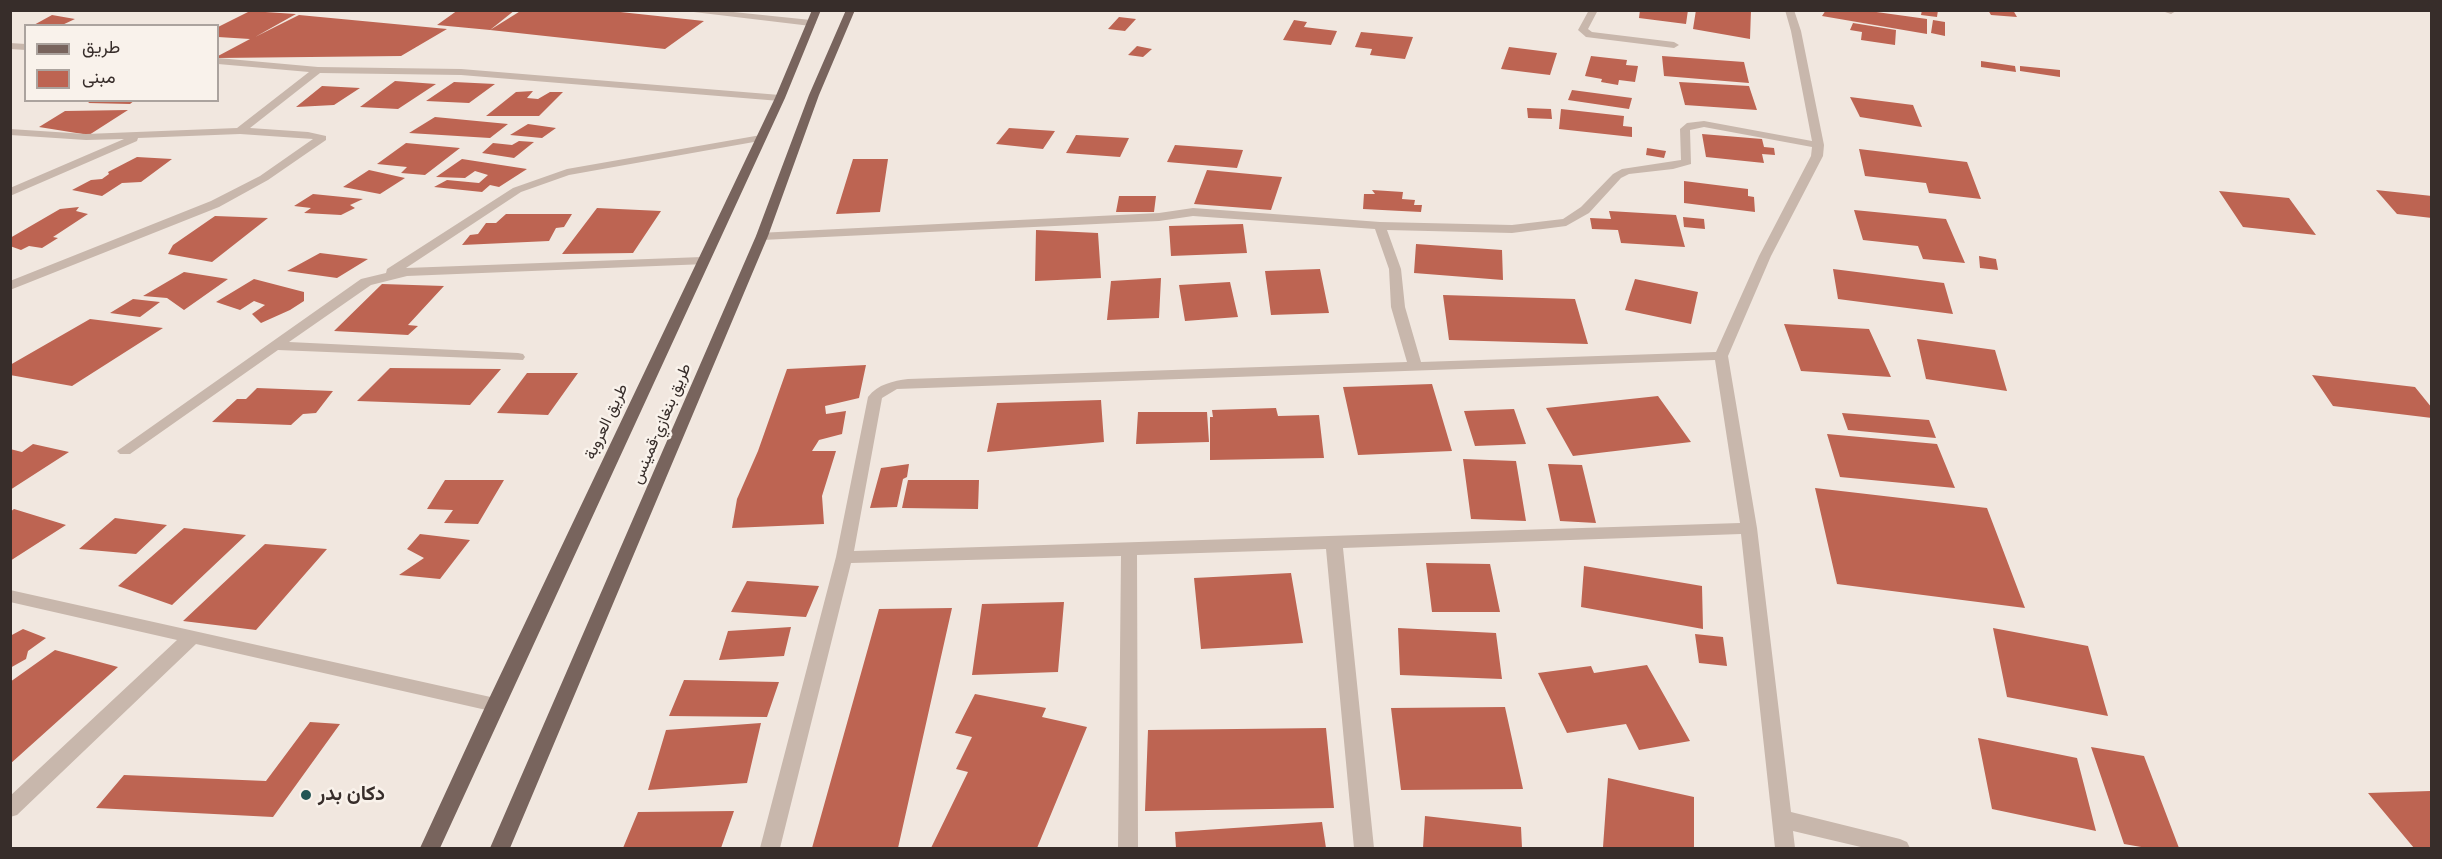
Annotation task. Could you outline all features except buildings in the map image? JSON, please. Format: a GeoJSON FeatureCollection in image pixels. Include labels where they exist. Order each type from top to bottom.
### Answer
{"type":"FeatureCollection","features":[{"type":"Feature","properties":{"kind":"main road","name":"طريق بنغازي-قمينس"},"geometry":{"type":"LineString","coordinates":[[500,849],[762,236],[814,95],[851,10]]}},
{"type":"Feature","properties":{"kind":"main road","name":"طريق العروبة"},"geometry":{"type":"LineString","coordinates":[[430,849],[495,705],[780,98],[814,17]]}},
{"type":"Feature","properties":{"kind":"street"},"geometry":{"type":"LineString","coordinates":[[681,10],[814,17]]}},
{"type":"Feature","properties":{"kind":"street"},"geometry":{"type":"LineString","coordinates":[[1594,10],[1583,30],[1589,35],[1674,45]]}},
{"type":"Feature","properties":{"kind":"street"},"geometry":{"type":"LineString","coordinates":[[1785,849],[1749,528],[1721,356],[1765,256],[1813,165],[1818,146],[1796,32],[1789,10]]}},
{"type":"Feature","properties":{"kind":"street"},"geometry":{"type":"LineString","coordinates":[[219,62],[318,70],[460,72],[780,98]]}},
{"type":"Feature","properties":{"kind":"street"},"geometry":{"type":"LineString","coordinates":[[240,131],[318,70]]}},
{"type":"Feature","properties":{"kind":"street"},"geometry":{"type":"LineString","coordinates":[[762,236],[1159,217],[1193,212],[1380,226],[1512,229],[1566,222],[1585,210],[1617,176],[1626,171],[1673,166],[1687,162],[1685,129],[1691,125],[1704,124],[1818,146]]}},
{"type":"Feature","properties":{"kind":"street"},"geometry":{"type":"LineString","coordinates":[[10,132],[86,137],[139,137],[240,131],[322,138],[264,178],[215,204],[10,286]]}},
{"type":"Feature","properties":{"kind":"street"},"geometry":{"type":"LineString","coordinates":[[10,193],[139,137]]}},
{"type":"Feature","properties":{"kind":"street"},"geometry":{"type":"LineString","coordinates":[[387,275],[517,190],[557,176],[613,162],[761,138]]}},
{"type":"Feature","properties":{"kind":"street"},"geometry":{"type":"LineString","coordinates":[[1380,226],[1395,269],[1398,307],[1415,367]]}},
{"type":"Feature","properties":{"kind":"street"},"geometry":{"type":"LineString","coordinates":[[125,451],[366,282],[387,275],[407,272],[702,261]]}},
{"type":"Feature","properties":{"kind":"street"},"geometry":{"type":"LineString","coordinates":[[275,346],[518,357]]}},
{"type":"Feature","properties":{"kind":"street"},"geometry":{"type":"LineString","coordinates":[[770,849],[844,557],[875,397],[883,389],[893,385],[1721,356]]}},
{"type":"Feature","properties":{"kind":"street"},"geometry":{"type":"LineString","coordinates":[[844,557],[1129,551],[1334,541],[1749,528]]}},
{"type":"Feature","properties":{"kind":"street"},"geometry":{"type":"LineString","coordinates":[[1334,541],[1364,849]]}},
{"type":"Feature","properties":{"kind":"street"},"geometry":{"type":"LineString","coordinates":[[1128,849],[1129,551]]}},
{"type":"Feature","properties":{"kind":"street"},"geometry":{"type":"LineString","coordinates":[[10,596],[495,705]]}},
{"type":"Feature","properties":{"kind":"street"},"geometry":{"type":"LineString","coordinates":[[10,809],[191,638]]}},
{"type":"Feature","properties":{"kind":"street"},"geometry":{"type":"LineString","coordinates":[[1782,819],[1900,849]]}},
{"type":"Feature","properties":{"kind":"place","name":"دكان بدر"},"geometry":{"type":"Point","coordinates":[306,795]}}]}
